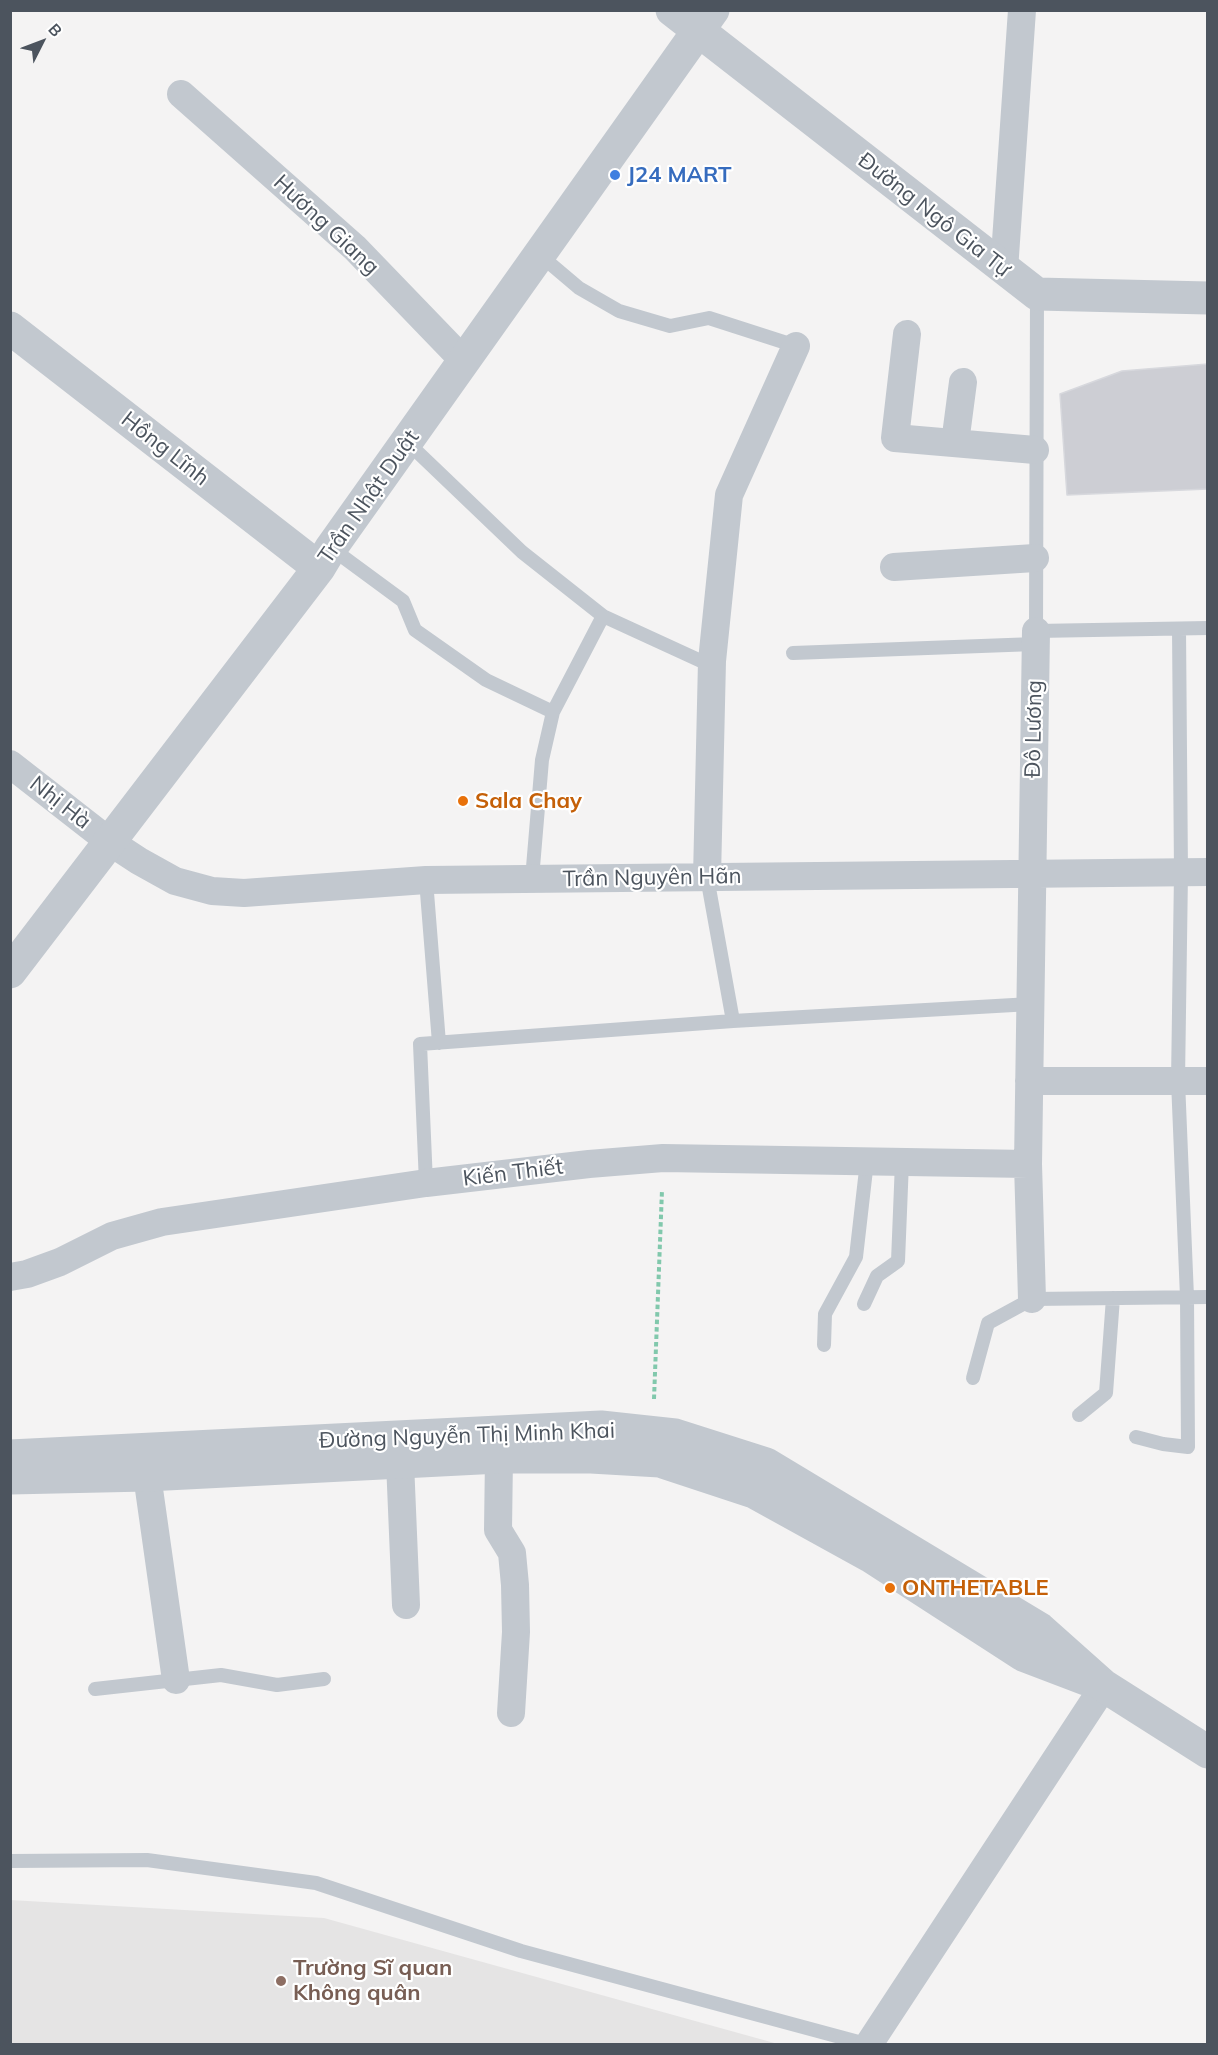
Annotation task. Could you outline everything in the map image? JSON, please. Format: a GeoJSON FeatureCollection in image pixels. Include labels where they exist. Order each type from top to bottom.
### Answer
{"type":"FeatureCollection","features":[{"type":"Feature","properties":{"kind":"street","name":"Đường Ngô Gia Tự"},"geometry":{"type":"LineString","coordinates":[[672,10],[705,21],[1037,294]]}},
{"type":"Feature","properties":{"kind":"street"},"geometry":{"type":"LineString","coordinates":[[1005,270],[1022,10]]}},
{"type":"Feature","properties":{"kind":"street","name":"Trần Nhật Duật"},"geometry":{"type":"LineString","coordinates":[[10,972],[325,558],[705,21]]}},
{"type":"Feature","properties":{"kind":"street","name":"Hương Giang"},"geometry":{"type":"LineString","coordinates":[[181,94],[354,248],[465,361]]}},
{"type":"Feature","properties":{"kind":"street"},"geometry":{"type":"LineString","coordinates":[[1037,294],[1208,298]]}},
{"type":"Feature","properties":{"kind":"street","name":"Hồng Lĩnh"},"geometry":{"type":"LineString","coordinates":[[10,328],[325,558]]}},
{"type":"Feature","properties":{"kind":"street"},"geometry":{"type":"LineString","coordinates":[[907,334],[895,438],[1035,450]]}},
{"type":"Feature","properties":{"kind":"street"},"geometry":{"type":"LineString","coordinates":[[707,877],[712,661],[729,495],[796,346]]}},
{"type":"Feature","properties":{"kind":"street"},"geometry":{"type":"LineString","coordinates":[[954,443],[963,382]]}},
{"type":"Feature","properties":{"kind":"street"},"geometry":{"type":"LineString","coordinates":[[894,567],[1035,558]]}},
{"type":"Feature","properties":{"kind":"street","name":"Đô Lương"},"geometry":{"type":"LineString","coordinates":[[1032,1299],[1028,1164],[1036,638]]}},
{"type":"Feature","properties":{"kind":"street","name":"Nhị Hà"},"geometry":{"type":"LineString","coordinates":[[10,764],[110,842]]}},
{"type":"Feature","properties":{"kind":"street","name":"Trần Nguyên Hãn"},"geometry":{"type":"LineString","coordinates":[[110,842],[138,861],[175,881],[213,891],[243,894],[426,880],[1194,872]]}},
{"type":"Feature","properties":{"kind":"street"},"geometry":{"type":"LineString","coordinates":[[1029,1081],[1208,1081]]}},
{"type":"Feature","properties":{"kind":"street","name":"Kiến Thiết"},"geometry":{"type":"LineString","coordinates":[[10,1277],[27,1274],[60,1262],[112,1236],[162,1222],[426,1183],[589,1164],[663,1158],[1028,1164]]}},
{"type":"Feature","properties":{"kind":"street","name":"Đường Nguyễn Thị Minh Khai"},"geometry":{"type":"LineString","coordinates":[[10,1478],[146,1462],[601,1427],[675,1436],[766,1464],[1040,1629],[1104,1686],[1208,1752]]}},
{"type":"Feature","properties":{"kind":"street","name":"Đường Nguyễn Thị Minh Khai"},"geometry":{"type":"LineString","coordinates":[[10,1456],[146,1462],[400,1462],[499,1457],[591,1457],[660,1461],[754,1492],[870,1556],[1023,1655],[1104,1686]]}},
{"type":"Feature","properties":{"kind":"street"},"geometry":{"type":"LineString","coordinates":[[499,1457],[498,1530],[512,1553],[515,1585],[516,1632],[512,1713]]}},
{"type":"Feature","properties":{"kind":"street"},"geometry":{"type":"LineString","coordinates":[[146,1462],[176,1680]]}},
{"type":"Feature","properties":{"kind":"street"},"geometry":{"type":"LineString","coordinates":[[400,1462],[406,1605]]}},
{"type":"Feature","properties":{"kind":"street"},"geometry":{"type":"LineString","coordinates":[[868,2044],[1104,1686]]}},
{"type":"Feature","properties":{"kind":"lane"},"geometry":{"type":"LineString","coordinates":[[540,255],[579,288],[619,311],[670,326],[709,318],[796,346]]}},
{"type":"Feature","properties":{"kind":"lane","name":"Đô Lương"},"geometry":{"type":"LineString","coordinates":[[1036,638],[1037,294]]}},
{"type":"Feature","properties":{"kind":"lane"},"geometry":{"type":"LineString","coordinates":[[407,442],[522,552],[603,616],[701,661],[712,661]]}},
{"type":"Feature","properties":{"kind":"lane"},"geometry":{"type":"LineString","coordinates":[[325,558],[403,601],[415,630],[486,680],[553,712]]}},
{"type":"Feature","properties":{"kind":"lane"},"geometry":{"type":"LineString","coordinates":[[532,879],[542,760],[553,712],[603,616]]}},
{"type":"Feature","properties":{"kind":"lane"},"geometry":{"type":"LineString","coordinates":[[792,654],[1208,628]]}},
{"type":"Feature","properties":{"kind":"lane"},"geometry":{"type":"LineString","coordinates":[[1136,1437],[1188,1448],[1187,1297],[1178,1081],[1194,872],[1179,629]]}},
{"type":"Feature","properties":{"kind":"lane"},"geometry":{"type":"LineString","coordinates":[[707,877],[733,1021]]}},
{"type":"Feature","properties":{"kind":"lane"},"geometry":{"type":"LineString","coordinates":[[426,880],[439,1043]]}},
{"type":"Feature","properties":{"kind":"lane"},"geometry":{"type":"LineString","coordinates":[[426,1183],[420,1044],[733,1021],[1031,1004]]}},
{"type":"Feature","properties":{"kind":"lane"},"geometry":{"type":"LineString","coordinates":[[824,1345],[825,1314],[856,1257],[867,1161]]}},
{"type":"Feature","properties":{"kind":"lane"},"geometry":{"type":"LineString","coordinates":[[864,1304],[877,1276],[898,1261],[902,1162]]}},
{"type":"Feature","properties":{"kind":"lane"},"geometry":{"type":"LineString","coordinates":[[973,1378],[988,1323],[1032,1299],[1208,1297]]}},
{"type":"Feature","properties":{"kind":"lane"},"geometry":{"type":"LineString","coordinates":[[1079,1415],[1106,1393],[1113,1298]]}},
{"type":"Feature","properties":{"kind":"lane"},"geometry":{"type":"LineString","coordinates":[[94,1689],[221,1675],[277,1685],[324,1679]]}},
{"type":"Feature","properties":{"kind":"lane"},"geometry":{"type":"LineString","coordinates":[[10,1861],[147,1860],[316,1883],[521,1951],[868,2044]]}},
{"type":"Feature","properties":{"kind":"path"},"geometry":{"type":"LineString","coordinates":[[652,1432],[663,1158]]}},
{"type":"Feature","properties":{"kind":"shaded area","name":"Trường Sĩ quan Không quân"},"geometry":{"type":"Polygon","coordinates":[[[10,1900],[324,1918],[778,2044],[11,2044],[10,1900]]]}},
{"type":"Feature","properties":{"kind":"building"},"geometry":{"type":"Polygon","coordinates":[[[1208,364],[1208,489],[1067,495],[1060,394],[1122,371],[1208,364]]]}},
{"type":"Feature","properties":{"kind":"place","name":"J24 MART"},"geometry":{"type":"Point","coordinates":[615,175]}},
{"type":"Feature","properties":{"kind":"place","name":"Sala Chay"},"geometry":{"type":"Point","coordinates":[463,801]}},
{"type":"Feature","properties":{"kind":"place","name":"ONTHETABLE"},"geometry":{"type":"Point","coordinates":[890,1588]}},
{"type":"Feature","properties":{"kind":"place","name":"Trường Sĩ quan Không quân"},"geometry":{"type":"Point","coordinates":[281,1981]}}]}
